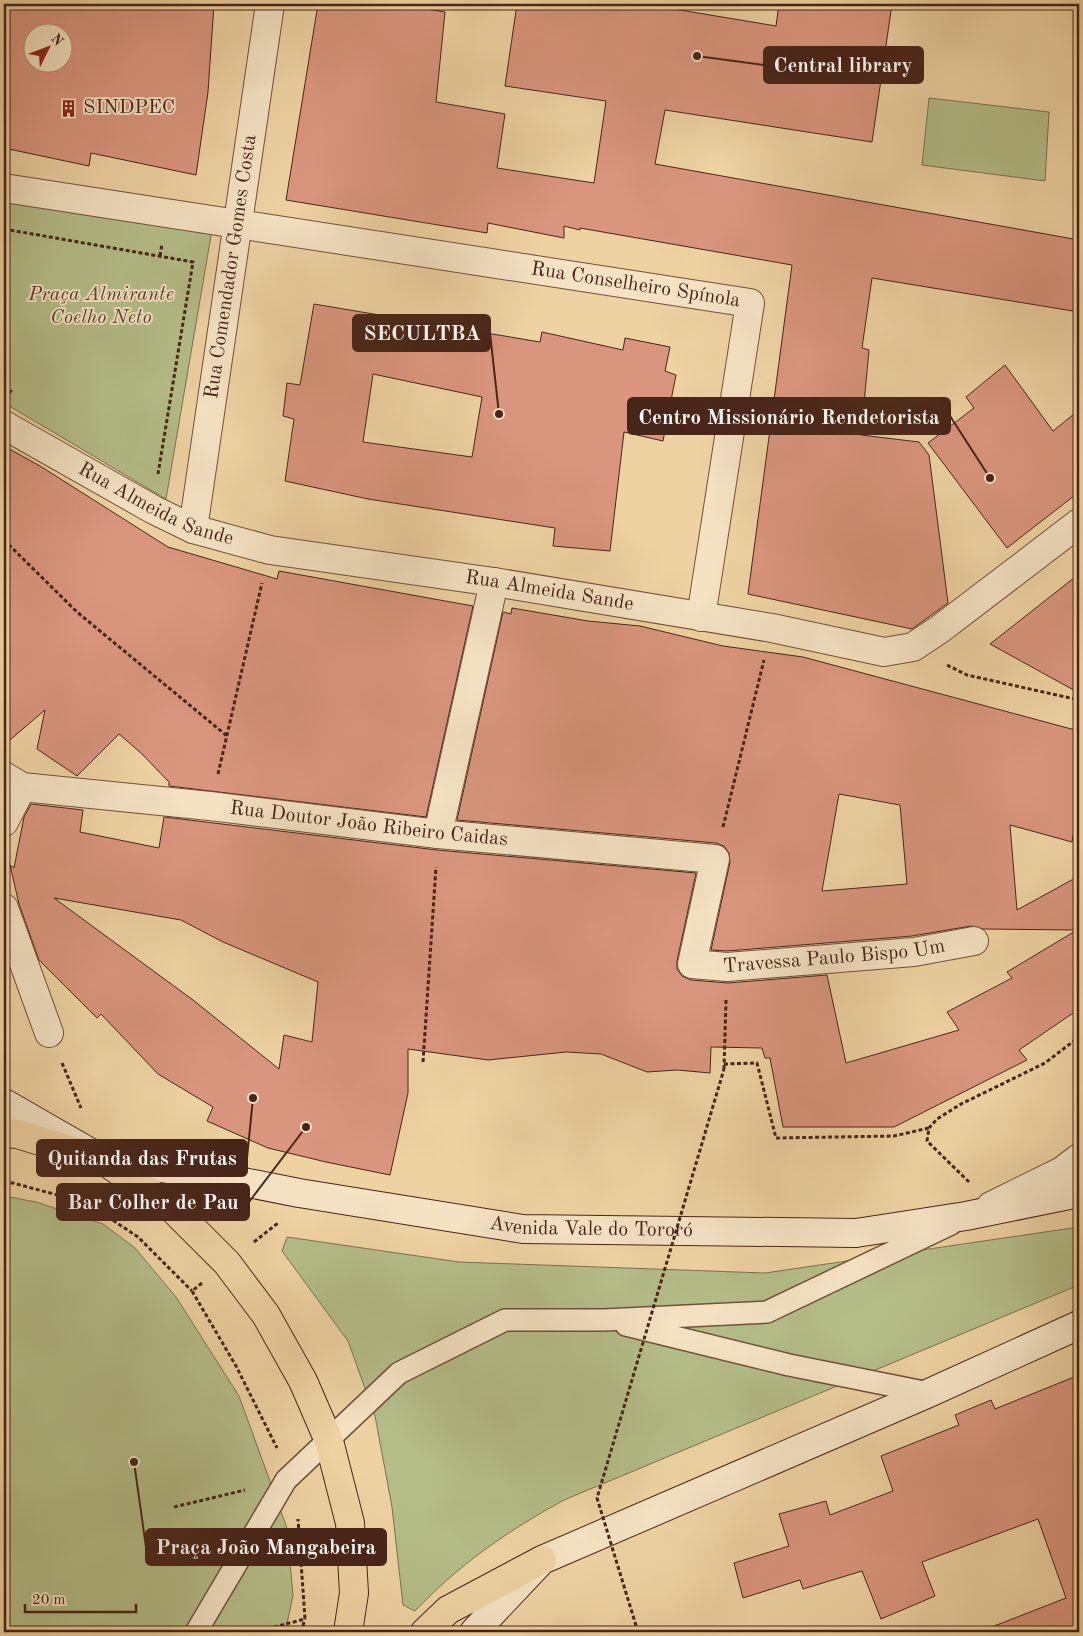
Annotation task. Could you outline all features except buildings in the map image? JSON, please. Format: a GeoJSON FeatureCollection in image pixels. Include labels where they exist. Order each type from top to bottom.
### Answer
{"type":"FeatureCollection","features":[{"type":"Feature","properties":{"kind":"main road"},"geometry":{"type":"LineString","coordinates":[[4,1133],[17,1134],[103,1160],[171,1207],[227,1264],[266,1314],[303,1380],[329,1441],[350,1522],[354,1593],[348,1632]]}},
{"type":"Feature","properties":{"kind":"main road"},"geometry":{"type":"LineString","coordinates":[[425,1632],[448,1610],[542,1560]]}},
{"type":"Feature","properties":{"kind":"street","name":"Rua Comendador Gomes Costa"},"geometry":{"type":"LineString","coordinates":[[193,529],[270,4]]}},
{"type":"Feature","properties":{"kind":"street"},"geometry":{"type":"LineString","coordinates":[[4,188],[237,224]]}},
{"type":"Feature","properties":{"kind":"street","name":"Rua Conselheiro Spínola"},"geometry":{"type":"LineString","coordinates":[[237,224],[750,304],[701,617]]}},
{"type":"Feature","properties":{"kind":"street","name":"Rua Almeida Sande"},"geometry":{"type":"LineString","coordinates":[[4,425],[154,510],[193,529],[270,550],[494,582],[772,628],[884,652],[913,647],[940,629],[1079,522]]}},
{"type":"Feature","properties":{"kind":"street"},"geometry":{"type":"LineString","coordinates":[[438,834],[494,582]]}},
{"type":"Feature","properties":{"kind":"street"},"geometry":{"type":"LineString","coordinates":[[4,822],[13,782]]}},
{"type":"Feature","properties":{"kind":"street","name":"Rua Doutor João Ribeiro Caidas"},"geometry":{"type":"LineString","coordinates":[[13,782],[438,834],[716,859]]}},
{"type":"Feature","properties":{"kind":"street","name":"Travessa Paulo Bispo Um"},"geometry":{"type":"LineString","coordinates":[[716,859],[692,964],[727,967],[914,952],[974,940]]}},
{"type":"Feature","properties":{"kind":"street"},"geometry":{"type":"LineString","coordinates":[[4,908],[49,1033]]}},
{"type":"Feature","properties":{"kind":"street"},"geometry":{"type":"LineString","coordinates":[[4,1103],[103,1160]]}},
{"type":"Feature","properties":{"kind":"street"},"geometry":{"type":"LineString","coordinates":[[966,1216],[1062,1172],[1079,1158]]}},
{"type":"Feature","properties":{"kind":"street","name":"Avenida Vale do Tororó"},"geometry":{"type":"LineString","coordinates":[[103,1160],[203,1174],[299,1193],[524,1229],[856,1233],[966,1216],[1079,1193]]}},
{"type":"Feature","properties":{"kind":"street"},"geometry":{"type":"LineString","coordinates":[[474,1632],[542,1560],[930,1394],[1079,1325]]}},
{"type":"Feature","properties":{"kind":"lane"},"geometry":{"type":"LineString","coordinates":[[196,1632],[286,1480],[399,1373],[505,1320],[604,1320],[767,1312],[966,1216]]}},
{"type":"Feature","properties":{"kind":"lane"},"geometry":{"type":"LineString","coordinates":[[604,1320],[789,1365],[930,1394]]}},
{"type":"Feature","properties":{"kind":"path"},"geometry":{"type":"LineString","coordinates":[[4,229],[193,262],[157,477],[149,472]]}},
{"type":"Feature","properties":{"kind":"path"},"geometry":{"type":"LineString","coordinates":[[4,387],[21,397]]}},
{"type":"Feature","properties":{"kind":"path"},"geometry":{"type":"LineString","coordinates":[[4,540],[77,612],[228,736]]}},
{"type":"Feature","properties":{"kind":"path"},"geometry":{"type":"LineString","coordinates":[[210,806],[228,736],[270,550]]}},
{"type":"Feature","properties":{"kind":"path"},"geometry":{"type":"LineString","coordinates":[[716,859],[772,628]]}},
{"type":"Feature","properties":{"kind":"path"},"geometry":{"type":"LineString","coordinates":[[913,647],[967,675],[1079,700]]}},
{"type":"Feature","properties":{"kind":"path"},"geometry":{"type":"LineString","coordinates":[[422,1062],[438,834]]}},
{"type":"Feature","properties":{"kind":"path"},"geometry":{"type":"LineString","coordinates":[[638,1632],[597,1498],[724,1070],[727,967]]}},
{"type":"Feature","properties":{"kind":"path"},"geometry":{"type":"LineString","coordinates":[[49,1033],[103,1160]]}},
{"type":"Feature","properties":{"kind":"path"},"geometry":{"type":"LineString","coordinates":[[993,1205],[927,1141],[929,1128],[937,1119],[961,1104],[1045,1062],[1079,1037]]}},
{"type":"Feature","properties":{"kind":"path"},"geometry":{"type":"LineString","coordinates":[[724,1064],[756,1063],[776,1138],[894,1136],[929,1128]]}},
{"type":"Feature","properties":{"kind":"path"},"geometry":{"type":"LineString","coordinates":[[4,1183],[13,1183],[87,1202],[138,1237],[192,1291],[236,1366],[279,1452],[299,1523],[305,1618],[301,1632]]}},
{"type":"Feature","properties":{"kind":"path"},"geometry":{"type":"LineString","coordinates":[[192,1291],[296,1209],[299,1193]]}},
{"type":"Feature","properties":{"kind":"path"},"geometry":{"type":"LineString","coordinates":[[174,1507],[286,1480]]}},
{"type":"Feature","properties":{"kind":"path"},"geometry":{"type":"LineString","coordinates":[[255,1632],[305,1618]]}},
{"type":"Feature","properties":{"kind":"green space"},"geometry":{"type":"Polygon","coordinates":[[[929,98],[1049,112],[1045,181],[922,165],[929,98]]]}},
{"type":"Feature","properties":{"kind":"green space","name":"Praça Almirante Coelho Neto"},"geometry":{"type":"Polygon","coordinates":[[[4,195],[213,224],[166,499],[4,403],[4,195]]]}},
{"type":"Feature","properties":{"kind":"green space"},"geometry":{"type":"Polygon","coordinates":[[[4,1196],[36,1202],[103,1224],[135,1248],[176,1297],[239,1396],[287,1528],[293,1596],[285,1632],[4,1632],[4,1196]]]}},
{"type":"Feature","properties":{"kind":"green space"},"geometry":{"type":"Polygon","coordinates":[[[1079,1227],[1079,1285],[564,1500],[523,1524],[467,1563],[415,1611],[403,1605],[392,1507],[375,1416],[348,1341],[282,1251],[287,1237],[459,1262],[765,1273],[1079,1227]]]}},
{"type":"Feature","properties":{"kind":"place","name":"Central library"},"geometry":{"type":"Point","coordinates":[697,56]}},
{"type":"Feature","properties":{"kind":"place","name":"SINDPEC"},"geometry":{"type":"Point","coordinates":[69,108]}},
{"type":"Feature","properties":{"kind":"place","name":"SECULTBA"},"geometry":{"type":"Point","coordinates":[499,414]}},
{"type":"Feature","properties":{"kind":"place","name":"Centro Missionário Rendetorista"},"geometry":{"type":"Point","coordinates":[990,478]}},
{"type":"Feature","properties":{"kind":"place","name":"Quitanda das Frutas"},"geometry":{"type":"Point","coordinates":[253,1098]}},
{"type":"Feature","properties":{"kind":"place","name":"Bar Colher de Pau"},"geometry":{"type":"Point","coordinates":[306,1127]}},
{"type":"Feature","properties":{"kind":"place","name":"Praça João Mangabeira"},"geometry":{"type":"Point","coordinates":[134,1462]}}]}
